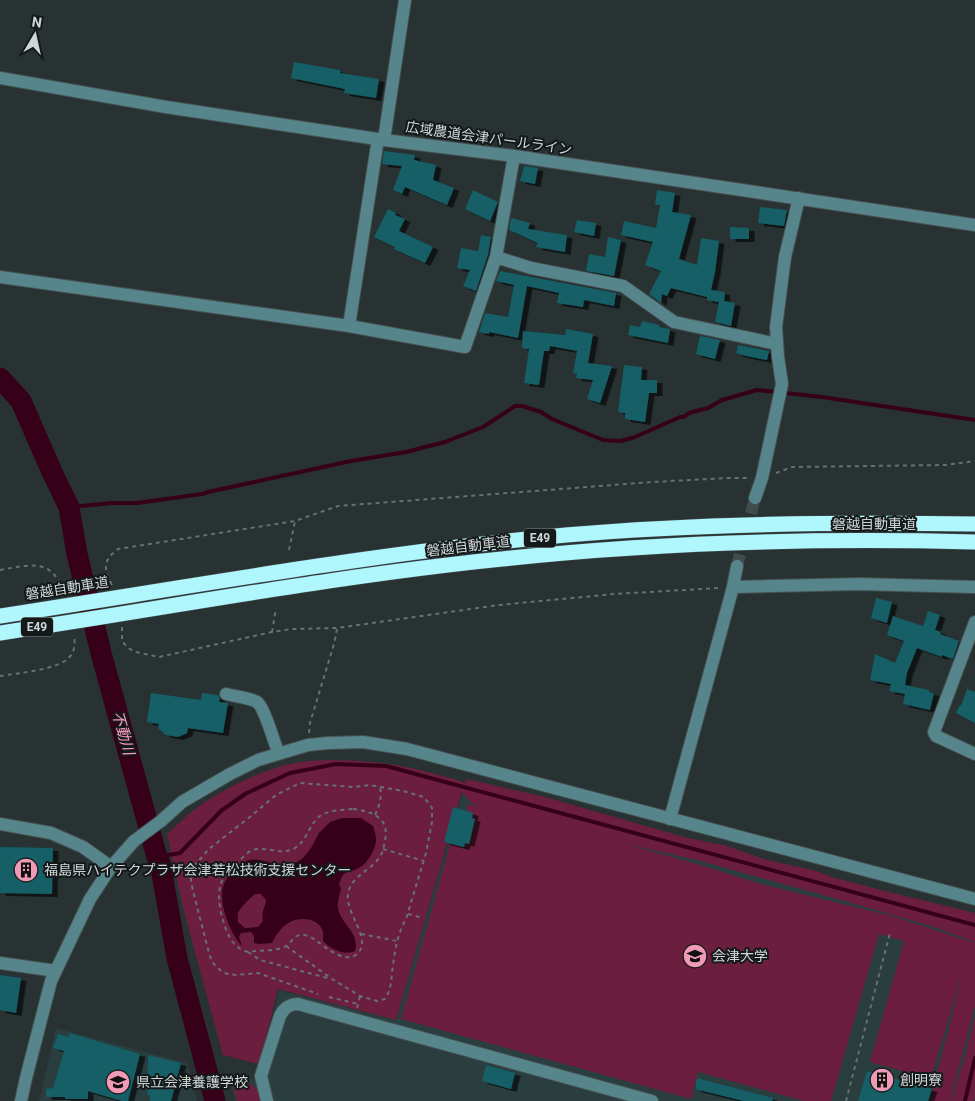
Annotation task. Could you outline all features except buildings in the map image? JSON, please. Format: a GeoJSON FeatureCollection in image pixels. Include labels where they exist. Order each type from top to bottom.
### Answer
{"type":"FeatureCollection","features":[{"type":"Feature","properties":{"kind":"highway","name":"磐越自動車道"},"geometry":{"type":"LineString","coordinates":[[0,616],[67,599],[110,591],[240,577],[399,554],[567,535],[734,525],[827,523],[975,524]]}},
{"type":"Feature","properties":{"kind":"highway","name":"磐越自動車道"},"geometry":{"type":"LineString","coordinates":[[0,633],[74,628],[118,621],[252,592],[503,558],[736,542],[876,540],[975,542]]}},
{"type":"Feature","properties":{"kind":"street"},"geometry":{"type":"LineString","coordinates":[[349,326],[406,0]]}},
{"type":"Feature","properties":{"kind":"street","name":"広域農道会津パールライン"},"geometry":{"type":"LineString","coordinates":[[0,78],[148,104],[381,139],[514,156],[975,225]]}},
{"type":"Feature","properties":{"kind":"street"},"geometry":{"type":"LineString","coordinates":[[0,277],[349,326],[465,347],[496,257],[514,156]]}},
{"type":"Feature","properties":{"kind":"street"},"geometry":{"type":"LineString","coordinates":[[755,498],[762,478],[782,384],[776,327],[785,257],[799,198]]}},
{"type":"Feature","properties":{"kind":"street"},"geometry":{"type":"LineString","coordinates":[[496,257],[531,268],[623,286],[674,322],[777,344]]}},
{"type":"Feature","properties":{"kind":"street"},"geometry":{"type":"LineString","coordinates":[[670,819],[737,566]]}},
{"type":"Feature","properties":{"kind":"street"},"geometry":{"type":"LineString","coordinates":[[732,587],[858,584],[975,587]]}},
{"type":"Feature","properties":{"kind":"street"},"geometry":{"type":"LineString","coordinates":[[975,622],[934,732],[936,736],[975,754]]}},
{"type":"Feature","properties":{"kind":"street"},"geometry":{"type":"LineString","coordinates":[[226,694],[257,702],[262,708],[276,746]]}},
{"type":"Feature","properties":{"kind":"street"},"geometry":{"type":"LineString","coordinates":[[21,1101],[50,985],[90,899],[111,867],[134,842],[182,802],[202,789],[258,760],[308,745],[363,742],[407,748],[975,899]]}},
{"type":"Feature","properties":{"kind":"street"},"geometry":{"type":"LineString","coordinates":[[0,824],[51,833],[83,847],[111,867]]}},
{"type":"Feature","properties":{"kind":"street"},"geometry":{"type":"LineString","coordinates":[[0,963],[56,971]]}},
{"type":"Feature","properties":{"kind":"street"},"geometry":{"type":"LineString","coordinates":[[267,1101],[262,1076],[280,1016],[283,1010],[292,1004],[298,1004],[652,1101]]}},
{"type":"Feature","properties":{"kind":"path"},"geometry":{"type":"LineString","coordinates":[[110,591],[105,566],[109,556],[118,550],[295,521],[338,506],[652,482],[762,478],[792,466],[946,465],[975,461]]}},
{"type":"Feature","properties":{"kind":"path"},"geometry":{"type":"LineString","coordinates":[[289,550],[295,521]]}},
{"type":"Feature","properties":{"kind":"path"},"geometry":{"type":"LineString","coordinates":[[0,570],[35,565],[45,568],[53,573],[60,582],[67,599]]}},
{"type":"Feature","properties":{"kind":"path"},"geometry":{"type":"LineString","coordinates":[[118,621],[122,641],[128,648],[136,652],[159,657],[292,629],[337,628],[518,603],[614,594],[732,587]]}},
{"type":"Feature","properties":{"kind":"path"},"geometry":{"type":"LineString","coordinates":[[272,632],[276,608]]}},
{"type":"Feature","properties":{"kind":"path"},"geometry":{"type":"LineString","coordinates":[[0,676],[55,666],[67,660],[73,654],[75,643],[74,628]]}},
{"type":"Feature","properties":{"kind":"path"},"geometry":{"type":"LineString","coordinates":[[308,745],[310,723],[337,628]]}},
{"type":"Feature","properties":{"kind":"path"},"geometry":{"type":"LineString","coordinates":[[286,946],[332,980],[360,996],[377,1001],[385,999],[391,987],[397,941],[408,914],[424,861],[432,822],[432,808],[424,797],[380,786],[353,787],[300,784],[276,795],[209,849],[198,860],[192,871],[194,895],[209,953],[216,967],[228,974],[258,973],[318,994]]}},
{"type":"Feature","properties":{"kind":"path"},"geometry":{"type":"LineString","coordinates":[[375,815],[381,795],[380,786]]}},
{"type":"Feature","properties":{"kind":"path"},"geometry":{"type":"LineString","coordinates":[[248,952],[274,950],[286,946],[298,935],[305,935],[341,957],[355,956],[360,950],[361,934],[351,915],[348,894],[358,876],[372,866],[379,858],[387,832],[375,815],[362,810],[335,811],[319,816],[304,840],[293,849],[286,851],[258,849],[246,854],[226,874],[219,892],[219,905],[229,936],[237,946],[260,960],[332,980]]}},
{"type":"Feature","properties":{"kind":"path"},"geometry":{"type":"LineString","coordinates":[[383,849],[424,861]]}},
{"type":"Feature","properties":{"kind":"path"},"geometry":{"type":"LineString","coordinates":[[408,914],[423,918]]}},
{"type":"Feature","properties":{"kind":"path"},"geometry":{"type":"LineString","coordinates":[[846,1101],[890,933]]}},
{"type":"Feature","properties":{"kind":"path"},"geometry":{"type":"LineString","coordinates":[[361,934],[397,941]]}},
{"type":"Feature","properties":{"kind":"path"},"geometry":{"type":"LineString","coordinates":[[329,997],[358,1004]]}},
{"type":"Feature","properties":{"kind":"shaded area","name":"会津大学"},"geometry":{"type":"Polygon","coordinates":[[[325,760],[397,765],[452,778],[465,783],[467,779],[545,797],[688,838],[727,846],[767,860],[813,870],[835,878],[975,913],[975,943],[975,1006],[950,1101],[930,1101],[963,968],[931,1079],[870,1062],[904,941],[879,934],[831,1101],[804,1101],[698,1072],[691,1099],[401,1019],[459,813],[469,814],[466,805],[480,806],[472,804],[462,792],[396,1020],[278,989],[259,1064],[223,1055],[183,908],[167,834],[199,806],[245,780],[269,770],[298,762],[325,760]],[[622,843],[761,884],[892,916],[975,943],[937,928],[883,912],[701,861],[622,843]]]}},
{"type":"Feature","properties":{"kind":"shaded area","name":"会津大学"},"geometry":{"type":"Polygon","coordinates":[[[466,782],[975,922],[975,1035],[957,1101],[235,1101],[229,1074],[259,1080],[279,990],[396,1020],[466,782]]]}},
{"type":"Feature","properties":{"kind":"shaded area"},"geometry":{"type":"Polygon","coordinates":[[[342,818],[361,818],[373,826],[376,835],[372,854],[367,861],[358,869],[345,873],[339,885],[341,888],[338,908],[355,939],[355,951],[346,953],[330,947],[323,941],[323,932],[319,925],[303,919],[294,920],[287,924],[279,931],[272,943],[254,943],[254,936],[251,932],[241,933],[239,937],[242,946],[229,925],[223,908],[222,891],[226,880],[249,860],[292,865],[303,858],[319,833],[330,822],[342,818]],[[255,894],[239,911],[238,922],[245,928],[258,927],[263,921],[266,900],[261,894],[255,894]]]}},
{"type":"Feature","properties":{"kind":"shaded area"},"geometry":{"type":"Polygon","coordinates":[[[975,1016],[975,1098],[974,1101],[951,1101],[965,1056],[975,1016]]]}},
{"type":"Feature","properties":{"kind":"shaded area","name":"県立会津養護学校"},"geometry":{"type":"Polygon","coordinates":[[[56,1028],[187,1063],[197,1101],[39,1101],[56,1028]]]}},
{"type":"Feature","properties":{"kind":"shaded area"},"geometry":{"type":"Polygon","coordinates":[[[239,1080],[254,1087],[259,1092],[262,1101],[237,1101],[232,1082],[239,1080]]]}},
{"type":"Feature","properties":{"kind":"waterway","name":"不動川"},"geometry":{"type":"LineString","coordinates":[[0,378],[21,401],[69,507],[77,554],[101,653],[160,863],[177,958],[215,1101]]}},
{"type":"Feature","properties":{"kind":"waterway"},"geometry":{"type":"LineString","coordinates":[[69,507],[137,503],[202,494],[351,461],[406,452],[445,442],[483,427],[515,406],[522,406],[541,412],[552,419],[603,440],[621,441],[684,417],[689,413],[708,408],[722,400],[757,390],[822,397],[975,420]]}},
{"type":"Feature","properties":{"kind":"waterway"},"geometry":{"type":"LineString","coordinates":[[157,857],[180,853],[221,811],[245,794],[290,773],[336,764],[386,766],[975,925]]}},
{"type":"Feature","properties":{"kind":"waterway"},"geometry":{"type":"LineString","coordinates":[[965,1101],[975,1058]]}},
{"type":"Feature","properties":{"kind":"tunnel"},"geometry":{"type":"LineString","coordinates":[[737,566],[755,498]]}},
{"type":"Feature","properties":{"kind":"place","name":"福島県ハイテクプラザ会津若松技術支援センター"},"geometry":{"type":"Point","coordinates":[26,870]}},
{"type":"Feature","properties":{"kind":"place","name":"会津大学"},"geometry":{"type":"Point","coordinates":[695,956]}},
{"type":"Feature","properties":{"kind":"place","name":"創明寮"},"geometry":{"type":"Point","coordinates":[882,1080]}},
{"type":"Feature","properties":{"kind":"place","name":"県立会津養護学校"},"geometry":{"type":"Point","coordinates":[118,1082]}}]}
